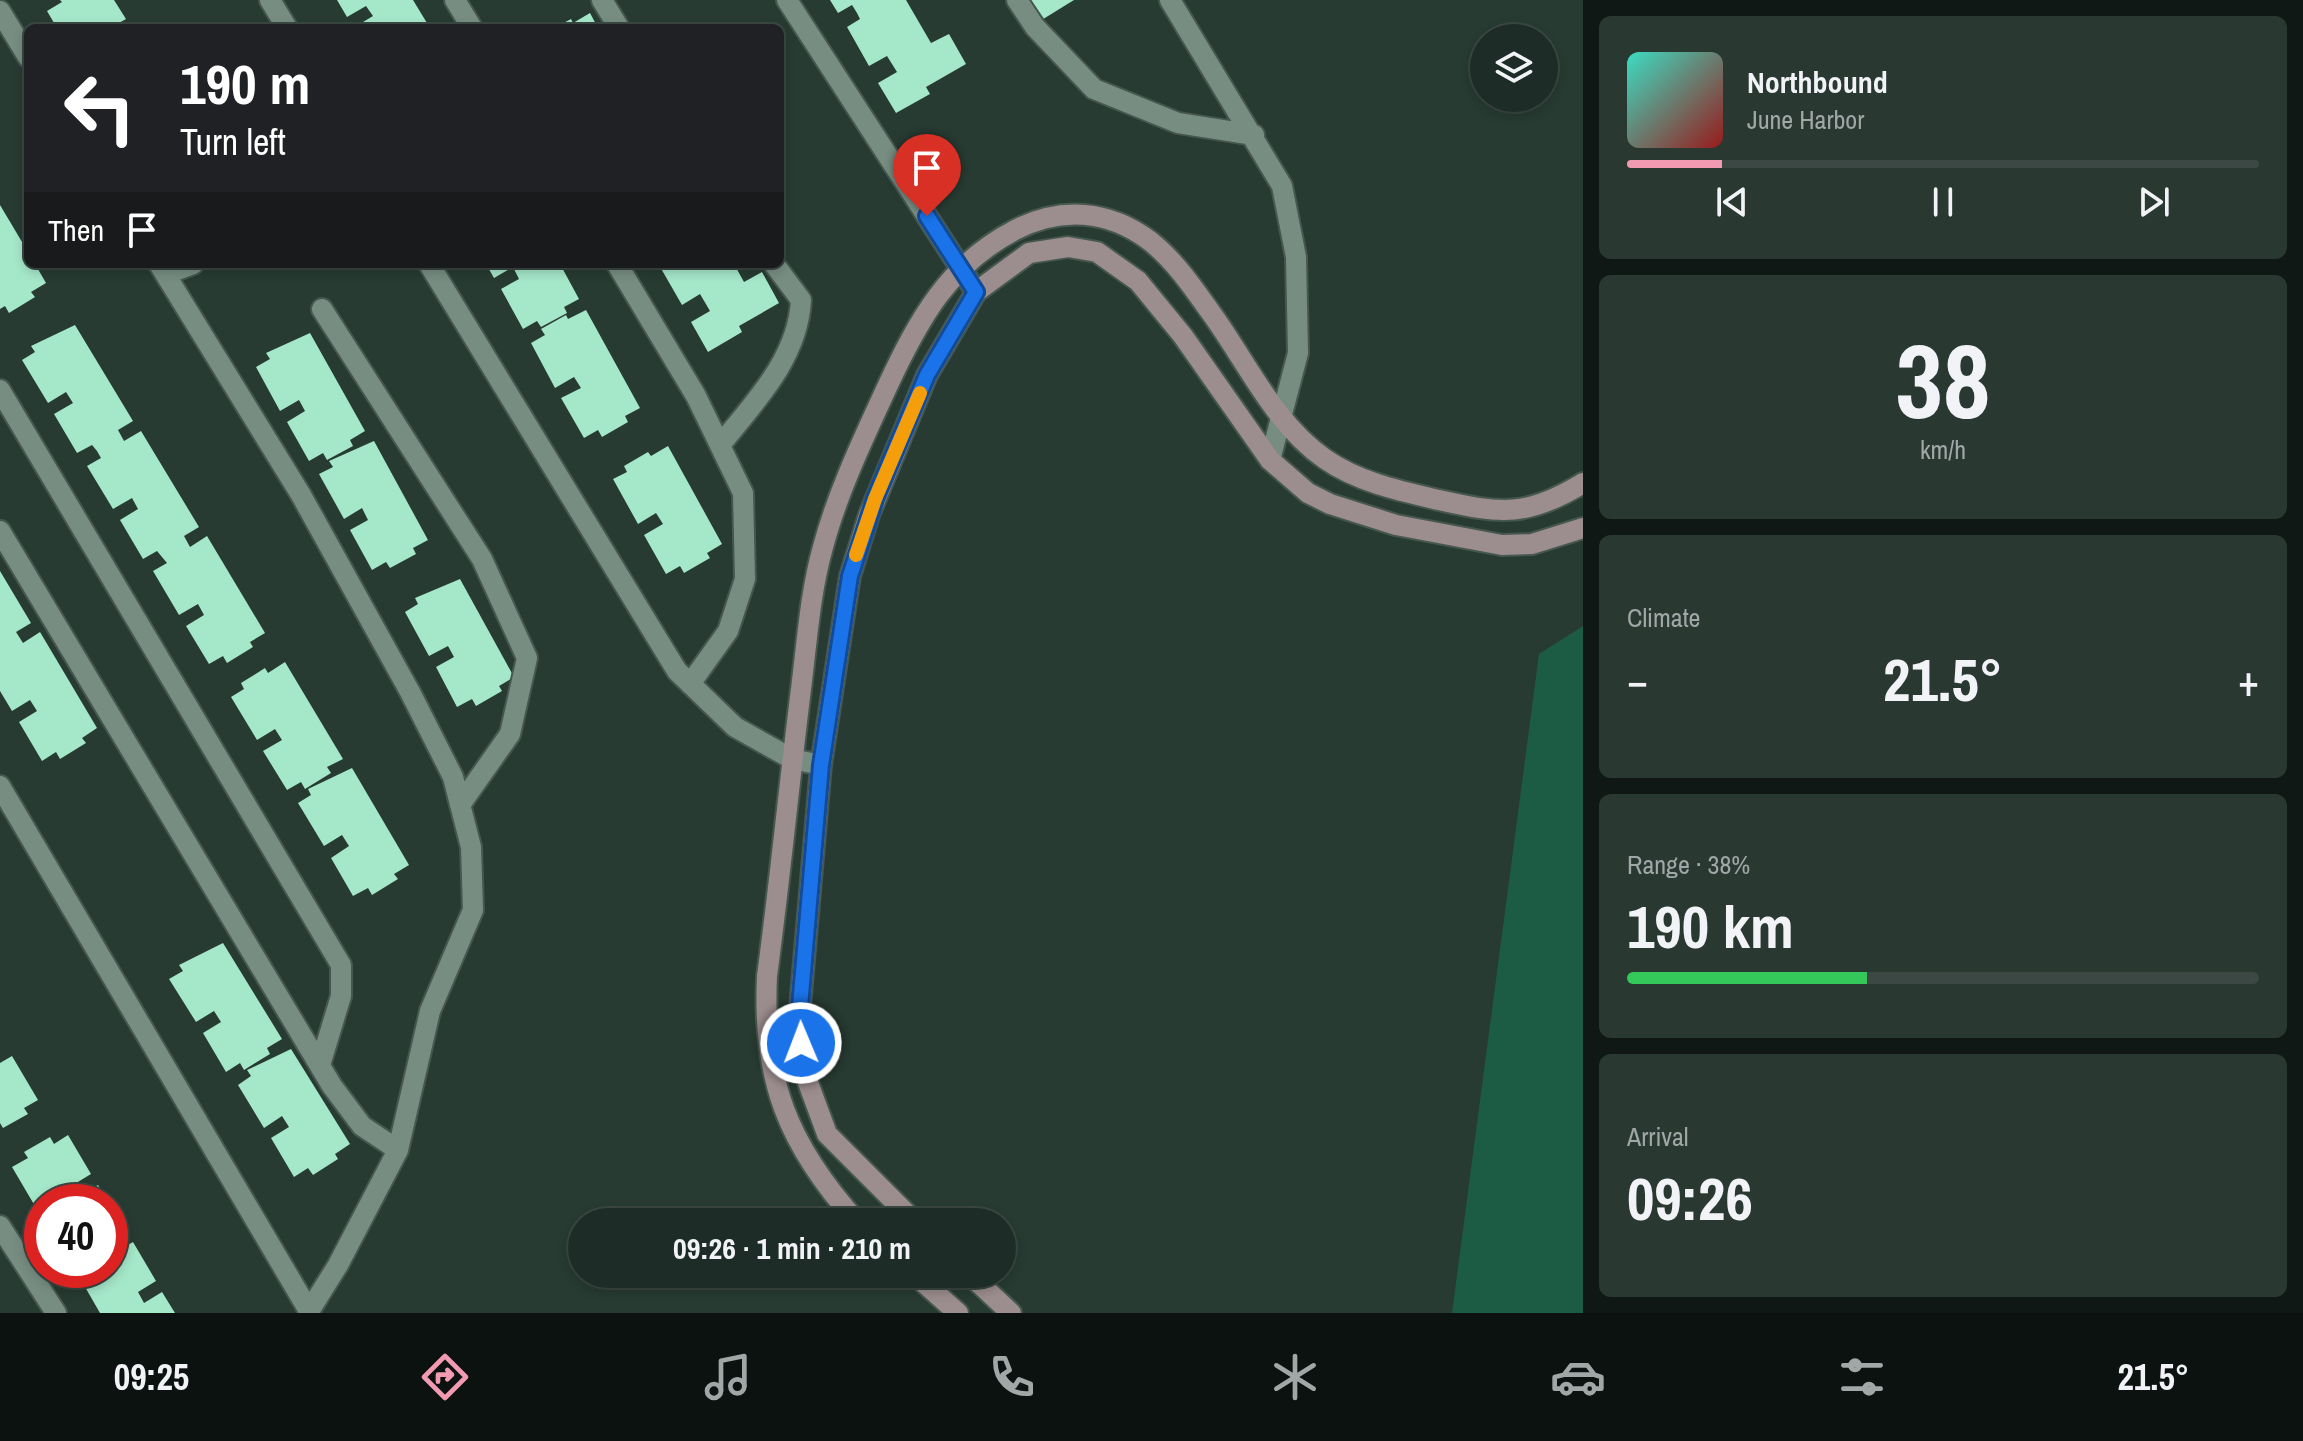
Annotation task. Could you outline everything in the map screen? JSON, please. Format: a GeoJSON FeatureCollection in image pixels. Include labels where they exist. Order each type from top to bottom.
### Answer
{"type":"FeatureCollection","features":[{"type":"Feature","properties":{"kind":"street"},"geometry":{"type":"LineString","coordinates":[[270,0],[285,24]]}},
{"type":"Feature","properties":{"kind":"street"},"geometry":{"type":"LineString","coordinates":[[455,0],[470,24]]}},
{"type":"Feature","properties":{"kind":"street"},"geometry":{"type":"LineString","coordinates":[[602,0],[617,24]]}},
{"type":"Feature","properties":{"kind":"street"},"geometry":{"type":"LineString","coordinates":[[787,0],[976,292]]}},
{"type":"Feature","properties":{"kind":"street"},"geometry":{"type":"LineString","coordinates":[[1017,0],[1035,27],[1094,89],[1178,123],[1254,135]]}},
{"type":"Feature","properties":{"kind":"street"},"geometry":{"type":"LineString","coordinates":[[1170,0],[1282,186],[1296,257],[1298,353],[1270,460]]}},
{"type":"Feature","properties":{"kind":"street"},"geometry":{"type":"LineString","coordinates":[[0,11],[24,50]]}},
{"type":"Feature","properties":{"kind":"street"},"geometry":{"type":"LineString","coordinates":[[845,1208],[825,1186],[800,1148],[782,1108],[770,1065],[765,1020],[767,976],[792,759],[813,596],[822,548],[839,497],[920,318],[959,269],[996,240],[1049,216],[1084,213],[1116,220],[1151,242],[1183,275],[1282,417],[1327,461],[1381,486],[1466,506],[1515,510],[1547,505],[1583,483]]}},
{"type":"Feature","properties":{"kind":"street"},"geometry":{"type":"LineString","coordinates":[[901,1208],[827,1134],[803,1069],[799,1018],[821,765],[844,607],[859,545],[927,375],[976,292],[1029,253],[1068,247],[1097,252],[1138,281],[1183,336],[1270,460],[1289,479],[1319,498],[1396,525],[1502,545],[1532,544],[1583,528]]}},
{"type":"Feature","properties":{"kind":"street"},"geometry":{"type":"LineString","coordinates":[[431,268],[653,636],[690,684],[735,727],[792,759],[821,765]]}},
{"type":"Feature","properties":{"kind":"street"},"geometry":{"type":"LineString","coordinates":[[619,268],[696,396],[743,493],[745,579],[728,631],[690,684]]}},
{"type":"Feature","properties":{"kind":"street"},"geometry":{"type":"LineString","coordinates":[[720,445],[770,385],[800,327],[801,300],[777,268]]}},
{"type":"Feature","properties":{"kind":"street"},"geometry":{"type":"LineString","coordinates":[[0,786],[308,1312],[338,1265],[398,1150],[430,1011],[473,910],[471,847],[453,777],[410,692],[301,495],[162,269]]}},
{"type":"Feature","properties":{"kind":"street"},"geometry":{"type":"LineString","coordinates":[[322,309],[482,559],[527,658],[510,734],[460,805]]}},
{"type":"Feature","properties":{"kind":"street"},"geometry":{"type":"LineString","coordinates":[[0,390],[341,965],[341,996],[320,1065]]}},
{"type":"Feature","properties":{"kind":"street"},"geometry":{"type":"LineString","coordinates":[[0,531],[320,1065],[362,1126],[398,1150]]}},
{"type":"Feature","properties":{"kind":"street"},"geometry":{"type":"LineString","coordinates":[[0,1226],[56,1313]]}},
{"type":"Feature","properties":{"kind":"street"},"geometry":{"type":"LineString","coordinates":[[930,1288],[958,1313]]}},
{"type":"Feature","properties":{"kind":"street"},"geometry":{"type":"LineString","coordinates":[[984,1288],[1011,1313]]}},
{"type":"Feature","properties":{"kind":"green space"},"geometry":{"type":"Polygon","coordinates":[[[1583,626],[1583,1313],[1452,1313],[1539,654],[1583,626]]]}},
{"type":"Feature","properties":{"kind":"building"},"geometry":{"type":"Polygon","coordinates":[[[60,0],[114,0],[126,19],[117,24],[55,24],[47,11],[62,2],[60,0]]]}},
{"type":"Feature","properties":{"kind":"building"},"geometry":{"type":"Polygon","coordinates":[[[337,0],[413,0],[428,24],[360,24],[373,16],[366,6],[347,17],[337,0]]]}},
{"type":"Feature","properties":{"kind":"building"},"geometry":{"type":"Polygon","coordinates":[[[830,0],[906,0],[931,43],[949,34],[966,64],[926,87],[930,94],[896,113],[878,83],[897,72],[887,56],[869,66],[847,27],[860,19],[857,13],[852,5],[838,13],[830,0]]]}},
{"type":"Feature","properties":{"kind":"building"},"geometry":{"type":"Polygon","coordinates":[[[1027,0],[1074,0],[1040,21],[1027,0]]]}},
{"type":"Feature","properties":{"kind":"building"},"geometry":{"type":"Polygon","coordinates":[[[590,13],[596,24],[562,24],[571,19],[573,23],[590,13]]]}},
{"type":"Feature","properties":{"kind":"building"},"geometry":{"type":"Polygon","coordinates":[[[0,205],[24,245],[24,268],[37,268],[46,283],[31,292],[35,297],[9,313],[5,306],[0,309],[0,205]]]}},
{"type":"Feature","properties":{"kind":"building"},"geometry":{"type":"Polygon","coordinates":[[[488,268],[511,268],[494,278],[488,268]]]}},
{"type":"Feature","properties":{"kind":"building"},"geometry":{"type":"Polygon","coordinates":[[[514,268],[562,268],[579,299],[564,307],[567,313],[541,327],[537,321],[523,329],[501,289],[519,279],[514,268]]]}},
{"type":"Feature","properties":{"kind":"building"},"geometry":{"type":"Polygon","coordinates":[[[661,268],[736,268],[744,282],[762,272],[779,303],[739,326],[742,332],[708,352],[691,322],[710,311],[700,294],[682,305],[661,268]]]}},
{"type":"Feature","properties":{"kind":"building"},"geometry":{"type":"Polygon","coordinates":[[[586,310],[640,408],[625,416],[628,422],[602,437],[598,430],[584,438],[561,398],[581,388],[574,377],[555,388],[531,343],[545,335],[541,329],[566,315],[568,319],[586,310]]]}},
{"type":"Feature","properties":{"kind":"building"},"geometry":{"type":"Polygon","coordinates":[[[75,325],[133,421],[118,430],[124,441],[141,431],[199,527],[184,536],[190,547],[207,536],[265,633],[250,642],[253,647],[227,663],[223,656],[209,664],[186,626],[204,615],[198,604],[179,615],[153,571],[167,563],[157,551],[143,559],[120,520],[138,509],[132,498],[113,509],[87,466],[101,458],[97,451],[92,445],[77,453],[54,414],[73,403],[66,392],[48,403],[22,360],[35,352],[31,346],[75,325]]]}},
{"type":"Feature","properties":{"kind":"building"},"geometry":{"type":"Polygon","coordinates":[[[310,333],[365,431],[350,440],[353,446],[327,460],[323,453],[309,461],[287,422],[305,411],[299,400],[280,411],[256,367],[270,359],[266,353],[310,333]]]}},
{"type":"Feature","properties":{"kind":"building"},"geometry":{"type":"Polygon","coordinates":[[[374,441],[428,540],[413,548],[416,554],[390,568],[386,562],[372,570],[350,530],[368,520],[362,508],[344,519],[319,474],[333,467],[329,461],[374,441]]]}},
{"type":"Feature","properties":{"kind":"building"},"geometry":{"type":"Polygon","coordinates":[[[668,446],[722,544],[707,553],[710,558],[684,573],[680,566],[666,574],[644,535],[663,524],[656,513],[638,524],[613,479],[627,472],[624,466],[648,452],[651,456],[668,446]]]}},
{"type":"Feature","properties":{"kind":"building"},"geometry":{"type":"Polygon","coordinates":[[[0,571],[31,623],[16,632],[23,643],[40,632],[97,728],[82,738],[86,743],[60,759],[56,752],[42,761],[19,722],[37,711],[30,700],[12,711],[0,691],[0,571]]]}},
{"type":"Feature","properties":{"kind":"building"},"geometry":{"type":"Polygon","coordinates":[[[460,579],[514,677],[499,686],[502,691],[476,706],[472,699],[457,707],[436,667],[454,657],[448,646],[429,656],[405,612],[418,604],[415,598],[460,579]]]}},
{"type":"Feature","properties":{"kind":"building"},"geometry":{"type":"Polygon","coordinates":[[[285,662],[343,759],[327,767],[331,773],[305,789],[301,782],[287,790],[263,751],[282,740],[275,729],[257,740],[231,697],[244,689],[241,683],[265,668],[268,673],[285,662]]]}},
{"type":"Feature","properties":{"kind":"building"},"geometry":{"type":"Polygon","coordinates":[[[352,768],[409,865],[394,874],[398,879],[372,895],[368,888],[353,896],[331,858],[349,846],[342,835],[324,846],[298,803],[311,795],[308,789],[352,768]]]}},
{"type":"Feature","properties":{"kind":"building"},"geometry":{"type":"Polygon","coordinates":[[[223,943],[282,1039],[267,1048],[270,1054],[244,1070],[240,1063],[226,1072],[203,1033],[221,1022],[214,1011],[196,1022],[169,979],[183,971],[179,965],[223,943]]]}},
{"type":"Feature","properties":{"kind":"building"},"geometry":{"type":"Polygon","coordinates":[[[291,1049],[350,1144],[335,1154],[338,1159],[313,1175],[308,1168],[294,1177],[271,1138],[289,1127],[282,1116],[264,1128],[238,1085],[251,1076],[247,1070],[291,1049]]]}},
{"type":"Feature","properties":{"kind":"building"},"geometry":{"type":"Polygon","coordinates":[[[12,1056],[38,1100],[24,1108],[28,1114],[3,1128],[0,1123],[0,1063],[12,1056]]]}},
{"type":"Feature","properties":{"kind":"building"},"geometry":{"type":"Polygon","coordinates":[[[68,1135],[91,1174],[75,1184],[24,1184],[24,1187],[12,1167],[28,1158],[24,1152],[50,1137],[54,1144],[68,1135]]]}},
{"type":"Feature","properties":{"kind":"building"},"geometry":{"type":"Polygon","coordinates":[[[133,1242],[156,1281],[138,1292],[144,1303],[162,1292],[175,1313],[100,1313],[86,1288],[128,1288],[128,1245],[133,1242]]]}},
{"type":"Feature","properties":{"kind":"slow traffic"},"geometry":{"type":"LineString","coordinates":[[856,555],[875,499],[920,393]]}},
{"type":"Feature","properties":{"kind":"route"},"geometry":{"type":"LineString","coordinates":[[801,1043],[799,1018],[821,765],[850,576],[875,499],[927,375],[976,292],[927,216]]}}]}
